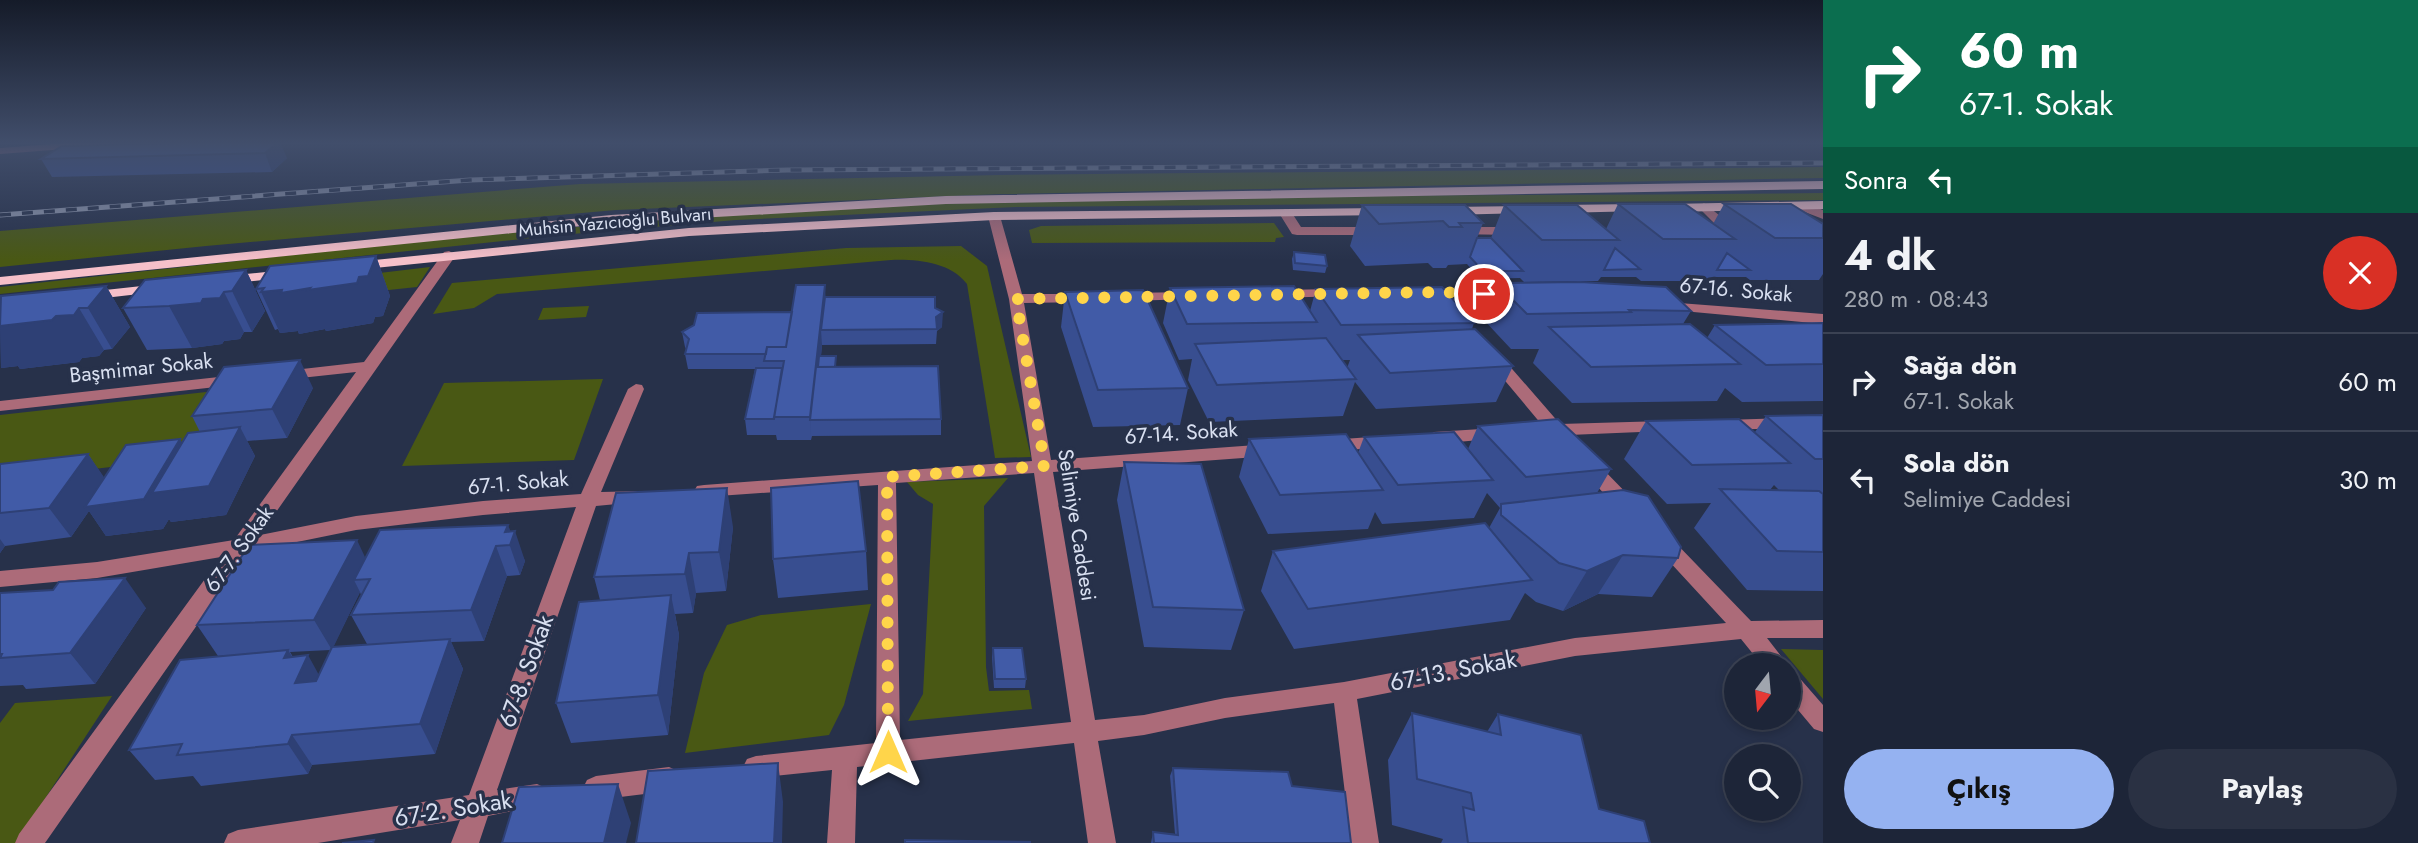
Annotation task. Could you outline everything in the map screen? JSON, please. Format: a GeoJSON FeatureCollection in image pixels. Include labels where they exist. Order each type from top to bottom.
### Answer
{"type":"FeatureCollection","features":[{"type":"Feature","properties":{"kind":"main road","name":"Muhsin Yazıcıoğlu Bulvarı"},"geometry":{"type":"LineString","coordinates":[[0,281],[611,219],[932,201],[1823,185]]}},
{"type":"Feature","properties":{"kind":"main road"},"geometry":{"type":"LineString","coordinates":[[1433,211],[1823,205]]}},
{"type":"Feature","properties":{"kind":"main road","name":"Muhsin Yazıcıoğlu Bulvarı"},"geometry":{"type":"LineString","coordinates":[[342,267],[689,232],[994,216],[1393,211]]}},
{"type":"Feature","properties":{"kind":"main road"},"geometry":{"type":"LineString","coordinates":[[216,282],[304,272]]}},
{"type":"Feature","properties":{"kind":"main road"},"geometry":{"type":"LineString","coordinates":[[79,297],[169,287]]}},
{"type":"Feature","properties":{"kind":"street"},"geometry":{"type":"LineString","coordinates":[[1801,205],[1823,215]]}},
{"type":"Feature","properties":{"kind":"street"},"geometry":{"type":"LineString","coordinates":[[1699,229],[1725,227],[1704,207]]}},
{"type":"Feature","properties":{"kind":"street"},"geometry":{"type":"LineString","coordinates":[[1285,213],[1297,232],[1394,231]]}},
{"type":"Feature","properties":{"kind":"street","name":"Selimiye Caddesi"},"geometry":{"type":"LineString","coordinates":[[994,216],[1016,299],[1045,466],[1102,843]]}},
{"type":"Feature","properties":{"kind":"street"},"geometry":{"type":"LineString","coordinates":[[1436,231],[1533,231]]}},
{"type":"Feature","properties":{"kind":"street","name":"67-7. Sokak"},"geometry":{"type":"LineString","coordinates":[[29,843],[449,255]]}},
{"type":"Feature","properties":{"kind":"street"},"geometry":{"type":"LineString","coordinates":[[1411,292],[1535,296]]}},
{"type":"Feature","properties":{"kind":"street"},"geometry":{"type":"LineString","coordinates":[[1437,292],[1455,313]]}},
{"type":"Feature","properties":{"kind":"street"},"geometry":{"type":"LineString","coordinates":[[1263,295],[1358,293]]}},
{"type":"Feature","properties":{"kind":"street"},"geometry":{"type":"LineString","coordinates":[[1016,299],[1208,296]]}},
{"type":"Feature","properties":{"kind":"street","name":"67-16. Sokak"},"geometry":{"type":"LineString","coordinates":[[1653,305],[1823,319]]}},
{"type":"Feature","properties":{"kind":"street"},"geometry":{"type":"LineString","coordinates":[[1483,345],[1555,429],[1766,653]]}},
{"type":"Feature","properties":{"kind":"street","name":"Başmimar Sokak"},"geometry":{"type":"LineString","coordinates":[[0,406],[370,366]]}},
{"type":"Feature","properties":{"kind":"street","name":"67-8. Sokak"},"geometry":{"type":"LineString","coordinates":[[465,843],[588,500],[636,389]]}},
{"type":"Feature","properties":{"kind":"street"},"geometry":{"type":"LineString","coordinates":[[1702,425],[1823,422]]}},
{"type":"Feature","properties":{"kind":"street","name":"67-14. Sokak"},"geometry":{"type":"LineString","coordinates":[[1045,466],[1555,429],[1675,426]]}},
{"type":"Feature","properties":{"kind":"street"},"geometry":{"type":"LineString","coordinates":[[683,493],[1045,466]]}},
{"type":"Feature","properties":{"kind":"street"},"geometry":{"type":"LineString","coordinates":[[887,477],[888,752]]}},
{"type":"Feature","properties":{"kind":"street","name":"67-1. Sokak"},"geometry":{"type":"LineString","coordinates":[[0,579],[97,570],[242,546],[356,523],[483,508],[656,495]]}},
{"type":"Feature","properties":{"kind":"street","name":"67-13. Sokak"},"geometry":{"type":"LineString","coordinates":[[1086,733],[1162,722],[1225,708],[1344,692],[1575,647],[1746,630],[1823,629]]}},
{"type":"Feature","properties":{"kind":"street"},"geometry":{"type":"LineString","coordinates":[[1344,692],[1365,843]]}},
{"type":"Feature","properties":{"kind":"street"},"geometry":{"type":"LineString","coordinates":[[1801,696],[1823,722]]}},
{"type":"Feature","properties":{"kind":"street"},"geometry":{"type":"LineString","coordinates":[[736,770],[845,756],[1086,733]]}},
{"type":"Feature","properties":{"kind":"street"},"geometry":{"type":"LineString","coordinates":[[841,843],[845,756]]}},
{"type":"Feature","properties":{"kind":"street","name":"67-2. Sokak"},"geometry":{"type":"LineString","coordinates":[[238,843],[479,804],[696,775]]}},
{"type":"Feature","properties":{"kind":"green space"},"geometry":{"type":"Polygon","coordinates":[[[704,181],[1651,181],[1000,194],[616,210],[0,267],[0,231],[580,184],[704,181]]]}},
{"type":"Feature","properties":{"kind":"green space"},"geometry":{"type":"Polygon","coordinates":[[[1823,193],[1823,200],[1016,207],[736,220],[560,235],[0,294],[0,287],[332,251],[554,229],[776,212],[1121,199],[1823,193]]]}},
{"type":"Feature","properties":{"kind":"green space"},"geometry":{"type":"Polygon","coordinates":[[[1274,223],[1284,237],[1276,238],[1275,242],[1032,243],[1029,230],[1041,226],[1274,223]]]}},
{"type":"Feature","properties":{"kind":"green space"},"geometry":{"type":"Polygon","coordinates":[[[961,246],[987,266],[1031,457],[995,458],[967,284],[952,271],[932,263],[891,260],[497,294],[474,308],[433,314],[452,283],[846,248],[961,246]]]}},
{"type":"Feature","properties":{"kind":"green space"},"geometry":{"type":"Polygon","coordinates":[[[430,267],[417,287],[285,301],[295,283],[430,267]]]}},
{"type":"Feature","properties":{"kind":"green space"},"geometry":{"type":"Polygon","coordinates":[[[589,306],[586,317],[538,320],[543,308],[589,306]]]}},
{"type":"Feature","properties":{"kind":"green space"},"geometry":{"type":"Polygon","coordinates":[[[603,379],[574,460],[402,466],[444,383],[603,379]]]}},
{"type":"Feature","properties":{"kind":"green space"},"geometry":{"type":"Polygon","coordinates":[[[233,389],[196,457],[0,480],[0,415],[233,389]]]}},
{"type":"Feature","properties":{"kind":"green space"},"geometry":{"type":"Polygon","coordinates":[[[1008,478],[984,506],[986,667],[989,691],[1029,690],[1032,709],[908,721],[923,694],[933,504],[918,495],[907,482],[1008,478]]]}},
{"type":"Feature","properties":{"kind":"green space"},"geometry":{"type":"Polygon","coordinates":[[[871,604],[844,705],[829,735],[685,753],[704,673],[727,625],[761,615],[871,604]]]}},
{"type":"Feature","properties":{"kind":"green space"},"geometry":{"type":"Polygon","coordinates":[[[1781,649],[1823,650],[1823,699],[1801,673],[1801,653],[1784,653],[1781,649]]]}},
{"type":"Feature","properties":{"kind":"green space"},"geometry":{"type":"Polygon","coordinates":[[[112,696],[16,843],[0,843],[0,723],[15,703],[112,696]]]}},
{"type":"Feature","properties":{"kind":"building"},"geometry":{"type":"Polygon","coordinates":[[[1618,204],[1685,204],[1735,239],[1663,239],[1618,204]]]}},
{"type":"Feature","properties":{"kind":"building"},"geometry":{"type":"Polygon","coordinates":[[[1724,204],[1791,204],[1823,224],[1823,238],[1775,238],[1724,204]]]}},
{"type":"Feature","properties":{"kind":"building"},"geometry":{"type":"Polygon","coordinates":[[[1362,205],[1465,205],[1483,223],[1459,223],[1462,227],[1449,227],[1443,221],[1379,224],[1362,205]]]}},
{"type":"Feature","properties":{"kind":"building"},"geometry":{"type":"Polygon","coordinates":[[[1504,205],[1577,205],[1619,240],[1542,240],[1504,205]]]}},
{"type":"Feature","properties":{"kind":"building"},"geometry":{"type":"Polygon","coordinates":[[[1477,238],[1491,238],[1523,271],[1483,271],[1470,257],[1477,238]]]}},
{"type":"Feature","properties":{"kind":"building"},"geometry":{"type":"Polygon","coordinates":[[[1615,248],[1640,269],[1604,270],[1615,248]]]}},
{"type":"Feature","properties":{"kind":"building"},"geometry":{"type":"Polygon","coordinates":[[[1294,252],[1325,255],[1327,266],[1295,263],[1294,252]]]}},
{"type":"Feature","properties":{"kind":"building"},"geometry":{"type":"Polygon","coordinates":[[[1727,253],[1750,270],[1717,270],[1727,253]]]}},
{"type":"Feature","properties":{"kind":"building"},"geometry":{"type":"Polygon","coordinates":[[[376,256],[368,276],[359,277],[357,283],[281,293],[282,290],[261,292],[264,288],[256,289],[270,266],[376,256]]]}},
{"type":"Feature","properties":{"kind":"building"},"geometry":{"type":"Polygon","coordinates":[[[246,270],[232,291],[224,292],[220,298],[203,299],[201,303],[123,308],[145,280],[246,270]]]}},
{"type":"Feature","properties":{"kind":"building"},"geometry":{"type":"Polygon","coordinates":[[[1580,282],[1666,287],[1691,311],[1629,310],[1631,312],[1527,314],[1496,283],[1580,282]]]}},
{"type":"Feature","properties":{"kind":"building"},"geometry":{"type":"Polygon","coordinates":[[[796,285],[825,285],[810,417],[774,417],[784,361],[764,361],[767,347],[786,347],[796,285]]]}},
{"type":"Feature","properties":{"kind":"building"},"geometry":{"type":"Polygon","coordinates":[[[106,286],[88,308],[79,308],[74,315],[0,326],[1,296],[106,286]]]}},
{"type":"Feature","properties":{"kind":"building"},"geometry":{"type":"Polygon","coordinates":[[[1294,286],[1317,322],[1187,324],[1170,288],[1294,286]]]}},
{"type":"Feature","properties":{"kind":"building"},"geometry":{"type":"Polygon","coordinates":[[[1442,287],[1474,323],[1341,325],[1316,289],[1442,287]]]}},
{"type":"Feature","properties":{"kind":"building"},"geometry":{"type":"Polygon","coordinates":[[[1143,290],[1188,388],[1098,390],[1065,292],[1143,290]]]}},
{"type":"Feature","properties":{"kind":"building"},"geometry":{"type":"Polygon","coordinates":[[[825,297],[935,297],[935,308],[943,312],[936,317],[937,329],[821,330],[825,297]]]}},
{"type":"Feature","properties":{"kind":"building"},"geometry":{"type":"Polygon","coordinates":[[[792,312],[786,347],[767,347],[766,354],[685,354],[689,339],[682,332],[694,325],[697,313],[792,312]]]}},
{"type":"Feature","properties":{"kind":"building"},"geometry":{"type":"Polygon","coordinates":[[[1823,323],[1823,364],[1766,365],[1715,325],[1823,323]]]}},
{"type":"Feature","properties":{"kind":"building"},"geometry":{"type":"Polygon","coordinates":[[[1690,324],[1740,364],[1591,367],[1549,327],[1690,324]]]}},
{"type":"Feature","properties":{"kind":"building"},"geometry":{"type":"Polygon","coordinates":[[[1475,329],[1513,366],[1390,373],[1358,335],[1475,329]]]}},
{"type":"Feature","properties":{"kind":"building"},"geometry":{"type":"Polygon","coordinates":[[[1326,338],[1356,379],[1217,385],[1195,344],[1326,338]]]}},
{"type":"Feature","properties":{"kind":"building"},"geometry":{"type":"Polygon","coordinates":[[[819,356],[836,356],[835,367],[818,367],[819,356]]]}},
{"type":"Feature","properties":{"kind":"building"},"geometry":{"type":"Polygon","coordinates":[[[300,360],[272,409],[192,416],[224,367],[300,360]]]}},
{"type":"Feature","properties":{"kind":"building"},"geometry":{"type":"Polygon","coordinates":[[[938,366],[941,419],[810,420],[816,367],[938,366]]]}},
{"type":"Feature","properties":{"kind":"building"},"geometry":{"type":"Polygon","coordinates":[[[756,368],[782,368],[774,419],[745,419],[756,368]]]}},
{"type":"Feature","properties":{"kind":"building"},"geometry":{"type":"Polygon","coordinates":[[[1823,415],[1823,459],[1815,459],[1766,416],[1823,415]]]}},
{"type":"Feature","properties":{"kind":"building"},"geometry":{"type":"Polygon","coordinates":[[[1558,419],[1611,469],[1526,477],[1478,426],[1558,419]]]}},
{"type":"Feature","properties":{"kind":"building"},"geometry":{"type":"Polygon","coordinates":[[[1739,419],[1790,463],[1692,465],[1646,421],[1739,419]]]}},
{"type":"Feature","properties":{"kind":"building"},"geometry":{"type":"Polygon","coordinates":[[[240,427],[209,486],[152,493],[188,433],[240,427]]]}},
{"type":"Feature","properties":{"kind":"building"},"geometry":{"type":"Polygon","coordinates":[[[1454,432],[1493,480],[1398,485],[1364,437],[1454,432]]]}},
{"type":"Feature","properties":{"kind":"building"},"geometry":{"type":"Polygon","coordinates":[[[1346,434],[1383,490],[1280,495],[1249,439],[1346,434]]]}},
{"type":"Feature","properties":{"kind":"building"},"geometry":{"type":"Polygon","coordinates":[[[180,439],[144,499],[85,507],[126,445],[180,439]]]}},
{"type":"Feature","properties":{"kind":"building"},"geometry":{"type":"Polygon","coordinates":[[[88,454],[49,508],[0,513],[0,464],[88,454]]]}},
{"type":"Feature","properties":{"kind":"building"},"geometry":{"type":"Polygon","coordinates":[[[1124,462],[1201,464],[1244,610],[1153,607],[1124,462]]]}},
{"type":"Feature","properties":{"kind":"building"},"geometry":{"type":"Polygon","coordinates":[[[858,481],[866,551],[773,559],[771,488],[858,481]]]}},
{"type":"Feature","properties":{"kind":"building"},"geometry":{"type":"Polygon","coordinates":[[[727,488],[719,552],[689,553],[685,574],[594,577],[616,493],[727,488]]]}},
{"type":"Feature","properties":{"kind":"building"},"geometry":{"type":"Polygon","coordinates":[[[1720,489],[1819,491],[1823,494],[1823,552],[1777,551],[1720,489]]]}},
{"type":"Feature","properties":{"kind":"building"},"geometry":{"type":"Polygon","coordinates":[[[1623,490],[1648,496],[1681,547],[1678,558],[1623,555],[1587,571],[1559,563],[1501,515],[1501,504],[1623,490]]]}},
{"type":"Feature","properties":{"kind":"building"},"geometry":{"type":"Polygon","coordinates":[[[1485,523],[1532,580],[1308,609],[1273,551],[1485,523]]]}},
{"type":"Feature","properties":{"kind":"building"},"geometry":{"type":"Polygon","coordinates":[[[508,525],[505,532],[515,531],[510,545],[496,546],[471,610],[351,615],[370,579],[354,580],[380,530],[508,525]]]}},
{"type":"Feature","properties":{"kind":"building"},"geometry":{"type":"Polygon","coordinates":[[[357,540],[314,620],[197,625],[249,545],[357,540]]]}},
{"type":"Feature","properties":{"kind":"building"},"geometry":{"type":"Polygon","coordinates":[[[125,578],[70,653],[0,658],[0,593],[53,590],[59,582],[125,578]]]}},
{"type":"Feature","properties":{"kind":"building"},"geometry":{"type":"Polygon","coordinates":[[[671,595],[658,695],[556,703],[579,602],[671,595]]]}},
{"type":"Feature","properties":{"kind":"building"},"geometry":{"type":"Polygon","coordinates":[[[450,639],[420,724],[292,735],[288,744],[177,755],[182,744],[129,750],[180,660],[288,650],[284,658],[308,655],[295,683],[316,681],[332,647],[450,639]]]}},
{"type":"Feature","properties":{"kind":"building"},"geometry":{"type":"Polygon","coordinates":[[[993,648],[1022,648],[1026,679],[995,679],[993,648]]]}},
{"type":"Feature","properties":{"kind":"building"},"geometry":{"type":"Polygon","coordinates":[[[1412,713],[1501,735],[1498,714],[1581,735],[1599,809],[1644,821],[1650,843],[1468,843],[1463,807],[1474,810],[1471,793],[1417,779],[1412,713]]]}},
{"type":"Feature","properties":{"kind":"building"},"geometry":{"type":"Polygon","coordinates":[[[778,763],[774,843],[636,843],[648,771],[778,763]]]}},
{"type":"Feature","properties":{"kind":"building"},"geometry":{"type":"Polygon","coordinates":[[[1173,768],[1288,772],[1292,786],[1345,792],[1351,843],[1154,843],[1153,832],[1178,835],[1173,768]]]}},
{"type":"Feature","properties":{"kind":"building"},"geometry":{"type":"Polygon","coordinates":[[[618,784],[604,843],[502,843],[519,787],[618,784]]]}},
{"type":"Feature","properties":{"kind":"building"},"geometry":{"type":"Polygon","coordinates":[[[374,840],[373,843],[342,843],[374,840]]]}},
{"type":"Feature","properties":{"kind":"building"},"geometry":{"type":"Polygon","coordinates":[[[905,840],[1030,842],[1030,843],[905,843],[905,840]]]}},
{"type":"Feature","properties":{"kind":"railway"},"geometry":{"type":"LineString","coordinates":[[0,215],[452,181]]}},
{"type":"Feature","properties":{"kind":"route"},"geometry":{"type":"LineString","coordinates":[[888,752],[887,477],[1045,466],[1016,299],[1437,292],[1484,294]]}}]}
